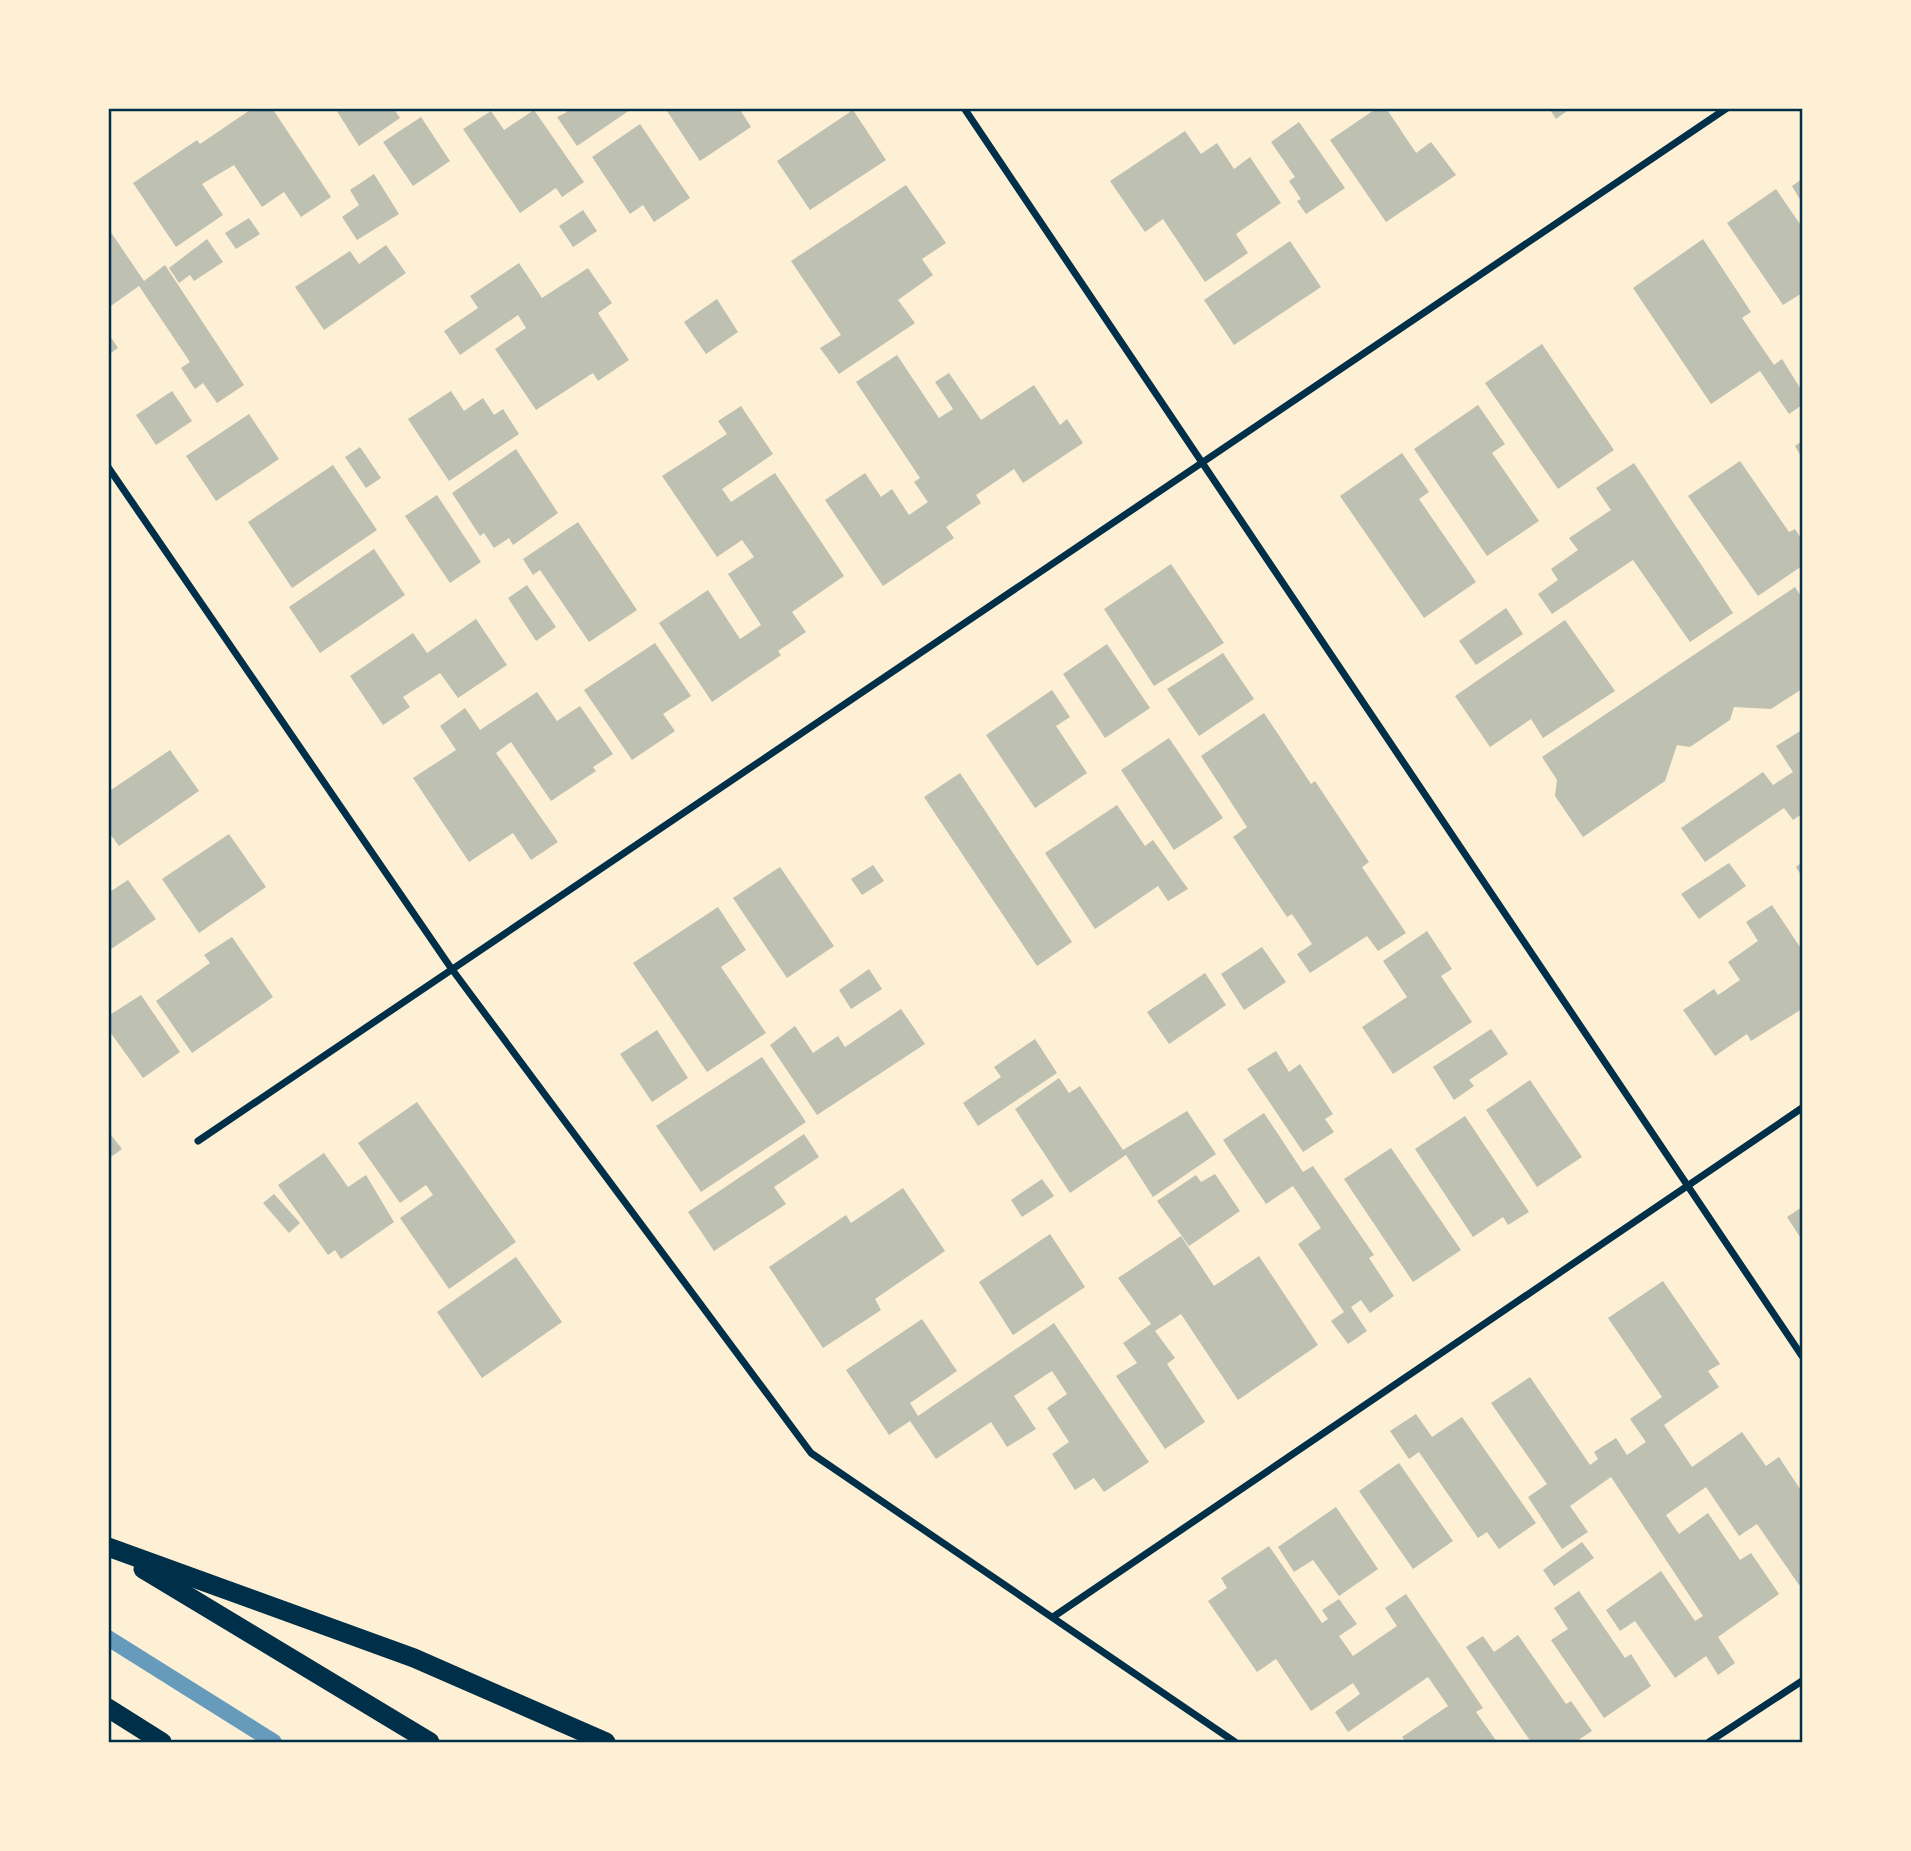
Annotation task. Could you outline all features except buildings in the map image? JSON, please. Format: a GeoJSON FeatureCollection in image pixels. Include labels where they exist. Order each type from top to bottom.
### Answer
{"type":"FeatureCollection","features":[{"type":"Feature","properties":{"kind":"highway"},"geometry":{"type":"LineString","coordinates":[[108,1548],[430,1742]]}},
{"type":"Feature","properties":{"kind":"highway"},"geometry":{"type":"LineString","coordinates":[[108,1548],[414,1658],[606,1742]]}},
{"type":"Feature","properties":{"kind":"highway"},"geometry":{"type":"LineString","coordinates":[[108,1708],[162,1742]]}},
{"type":"Feature","properties":{"kind":"street"},"geometry":{"type":"LineString","coordinates":[[964,108],[1802,1356]]}},
{"type":"Feature","properties":{"kind":"street"},"geometry":{"type":"LineString","coordinates":[[198,1141],[1727,108]]}},
{"type":"Feature","properties":{"kind":"street"},"geometry":{"type":"LineString","coordinates":[[108,467],[452,968],[811,1453],[1236,1742]]}},
{"type":"Feature","properties":{"kind":"street"},"geometry":{"type":"LineString","coordinates":[[1053,1617],[1802,1108]]}},
{"type":"Feature","properties":{"kind":"street"},"geometry":{"type":"LineString","coordinates":[[1709,1742],[1802,1681]]}},
{"type":"Feature","properties":{"kind":"waterway"},"geometry":{"type":"LineString","coordinates":[[108,1638],[274,1742]]}}]}
